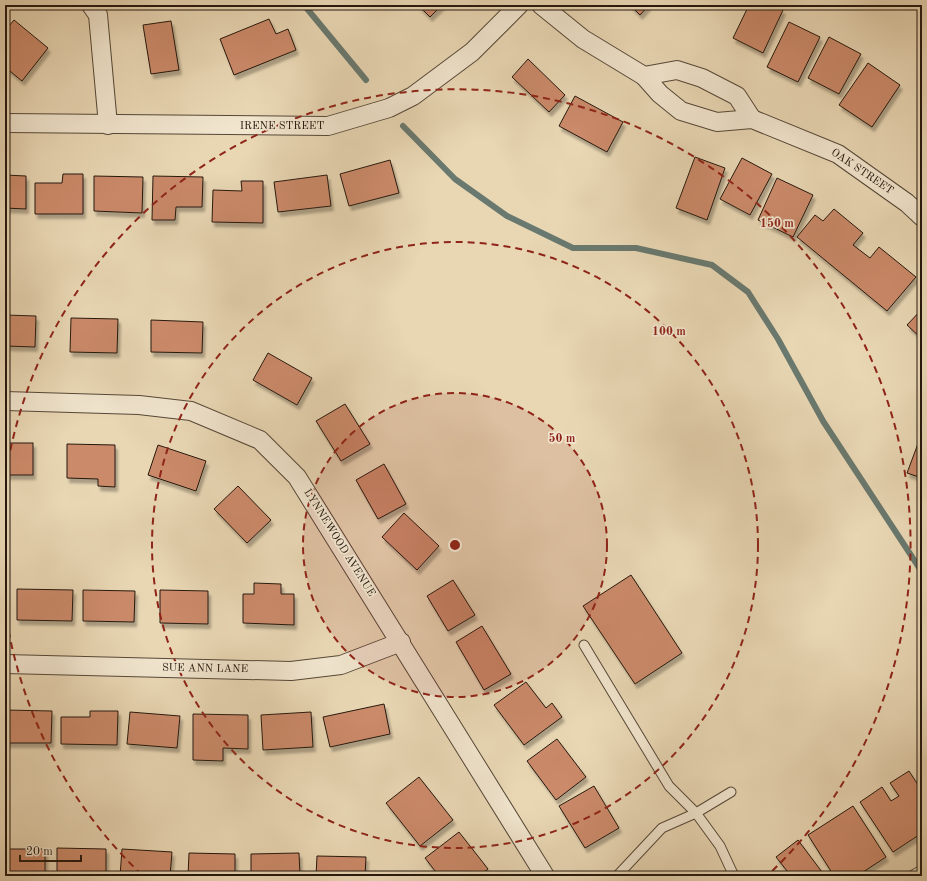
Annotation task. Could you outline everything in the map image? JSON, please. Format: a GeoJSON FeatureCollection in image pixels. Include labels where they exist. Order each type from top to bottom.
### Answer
{"type":"FeatureCollection","features":[{"type":"Feature","properties":{"kind":"street"},"geometry":{"type":"LineString","coordinates":[[91,5],[98,15],[108,125]]}},
{"type":"Feature","properties":{"kind":"street","name":"IRENE STREET"},"geometry":{"type":"LineString","coordinates":[[5,123],[328,126],[389,108],[413,96],[472,52],[519,5]]}},
{"type":"Feature","properties":{"kind":"street","name":"OAK STREET"},"geometry":{"type":"LineString","coordinates":[[541,5],[583,39],[644,76],[660,94],[681,111],[717,122],[752,119],[838,154],[907,203],[922,217]]}},
{"type":"Feature","properties":{"kind":"street"},"geometry":{"type":"LineString","coordinates":[[644,76],[677,70],[702,78],[738,96],[752,119]]}},
{"type":"Feature","properties":{"kind":"street","name":"LYNNEWOOD AVENUE"},"geometry":{"type":"LineString","coordinates":[[5,401],[139,405],[191,411],[260,440],[297,477],[545,876]]}},
{"type":"Feature","properties":{"kind":"street","name":"SUE ANN LANE"},"geometry":{"type":"LineString","coordinates":[[5,664],[291,671],[341,665],[400,642]]}},
{"type":"Feature","properties":{"kind":"lane"},"geometry":{"type":"LineString","coordinates":[[584,644],[669,786],[696,813],[720,846],[734,876]]}},
{"type":"Feature","properties":{"kind":"lane"},"geometry":{"type":"LineString","coordinates":[[617,876],[662,828],[696,813],[731,792]]}},
{"type":"Feature","properties":{"kind":"lane"},"geometry":{"type":"LineString","coordinates":[[911,876],[922,870]]}},
{"type":"Feature","properties":{"kind":"building"},"geometry":{"type":"Polygon","coordinates":[[[418,5],[442,5],[430,17],[418,5]]]}},
{"type":"Feature","properties":{"kind":"building"},"geometry":{"type":"Polygon","coordinates":[[[630,5],[649,5],[640,15],[630,5]]]}},
{"type":"Feature","properties":{"kind":"building"},"geometry":{"type":"Polygon","coordinates":[[[749,5],[772,5],[783,10],[763,53],[733,38],[749,5]]]}},
{"type":"Feature","properties":{"kind":"building"},"geometry":{"type":"Polygon","coordinates":[[[269,19],[276,34],[288,29],[296,50],[234,75],[220,39],[269,19]]]}},
{"type":"Feature","properties":{"kind":"building"},"geometry":{"type":"Polygon","coordinates":[[[14,20],[48,48],[22,81],[5,67],[5,31],[14,20]]]}},
{"type":"Feature","properties":{"kind":"building"},"geometry":{"type":"Polygon","coordinates":[[[171,21],[179,70],[151,74],[143,25],[171,21]]]}},
{"type":"Feature","properties":{"kind":"building"},"geometry":{"type":"Polygon","coordinates":[[[789,22],[820,37],[798,82],[767,67],[789,22]]]}},
{"type":"Feature","properties":{"kind":"building"},"geometry":{"type":"Polygon","coordinates":[[[829,37],[861,54],[839,94],[808,78],[829,37]]]}},
{"type":"Feature","properties":{"kind":"building"},"geometry":{"type":"Polygon","coordinates":[[[528,59],[565,95],[549,112],[512,77],[528,59]]]}},
{"type":"Feature","properties":{"kind":"building"},"geometry":{"type":"Polygon","coordinates":[[[868,63],[900,85],[872,127],[839,105],[868,63]]]}},
{"type":"Feature","properties":{"kind":"building"},"geometry":{"type":"Polygon","coordinates":[[[575,96],[623,122],[607,152],[559,126],[575,96]]]}},
{"type":"Feature","properties":{"kind":"building"},"geometry":{"type":"Polygon","coordinates":[[[695,157],[725,168],[707,220],[676,208],[695,157]]]}},
{"type":"Feature","properties":{"kind":"building"},"geometry":{"type":"Polygon","coordinates":[[[742,158],[772,174],[750,215],[720,199],[742,158]]]}},
{"type":"Feature","properties":{"kind":"building"},"geometry":{"type":"Polygon","coordinates":[[[390,160],[399,193],[349,206],[340,174],[390,160]]]}},
{"type":"Feature","properties":{"kind":"building"},"geometry":{"type":"Polygon","coordinates":[[[63,174],[83,174],[83,214],[35,214],[35,183],[62,183],[63,174]]]}},
{"type":"Feature","properties":{"kind":"building"},"geometry":{"type":"Polygon","coordinates":[[[5,175],[26,176],[26,209],[5,208],[5,175]]]}},
{"type":"Feature","properties":{"kind":"building"},"geometry":{"type":"Polygon","coordinates":[[[327,175],[331,206],[278,212],[274,182],[327,175]]]}},
{"type":"Feature","properties":{"kind":"building"},"geometry":{"type":"Polygon","coordinates":[[[94,176],[143,177],[142,213],[94,211],[94,176]]]}},
{"type":"Feature","properties":{"kind":"building"},"geometry":{"type":"Polygon","coordinates":[[[153,176],[203,177],[202,207],[176,207],[175,220],[152,220],[153,176]]]}},
{"type":"Feature","properties":{"kind":"building"},"geometry":{"type":"Polygon","coordinates":[[[777,178],[813,195],[793,237],[758,220],[777,178]]]}},
{"type":"Feature","properties":{"kind":"building"},"geometry":{"type":"Polygon","coordinates":[[[241,181],[263,181],[263,223],[212,222],[213,190],[242,191],[241,181]]]}},
{"type":"Feature","properties":{"kind":"building"},"geometry":{"type":"Polygon","coordinates":[[[834,209],[863,233],[853,245],[870,258],[879,247],[916,277],[887,311],[797,237],[815,215],[823,221],[834,209]]]}},
{"type":"Feature","properties":{"kind":"building"},"geometry":{"type":"Polygon","coordinates":[[[922,309],[922,339],[907,325],[922,309]]]}},
{"type":"Feature","properties":{"kind":"building"},"geometry":{"type":"Polygon","coordinates":[[[5,315],[36,316],[35,347],[5,346],[5,315]]]}},
{"type":"Feature","properties":{"kind":"building"},"geometry":{"type":"Polygon","coordinates":[[[71,318],[118,319],[117,353],[70,352],[71,318]]]}},
{"type":"Feature","properties":{"kind":"building"},"geometry":{"type":"Polygon","coordinates":[[[151,320],[203,322],[202,353],[151,352],[151,320]]]}},
{"type":"Feature","properties":{"kind":"building"},"geometry":{"type":"Polygon","coordinates":[[[268,353],[312,378],[297,405],[253,380],[268,353]]]}},
{"type":"Feature","properties":{"kind":"building"},"geometry":{"type":"Polygon","coordinates":[[[345,404],[370,444],[341,461],[316,421],[345,404]]]}},
{"type":"Feature","properties":{"kind":"building"},"geometry":{"type":"Polygon","coordinates":[[[919,441],[922,442],[922,478],[907,473],[919,441]]]}},
{"type":"Feature","properties":{"kind":"building"},"geometry":{"type":"Polygon","coordinates":[[[5,443],[33,443],[33,475],[5,475],[5,443]]]}},
{"type":"Feature","properties":{"kind":"building"},"geometry":{"type":"Polygon","coordinates":[[[67,444],[115,445],[115,487],[98,486],[98,479],[67,478],[67,444]]]}},
{"type":"Feature","properties":{"kind":"building"},"geometry":{"type":"Polygon","coordinates":[[[158,445],[206,461],[196,491],[148,475],[158,445]]]}},
{"type":"Feature","properties":{"kind":"building"},"geometry":{"type":"Polygon","coordinates":[[[384,464],[406,504],[378,519],[356,480],[384,464]]]}},
{"type":"Feature","properties":{"kind":"building"},"geometry":{"type":"Polygon","coordinates":[[[238,486],[271,520],[247,543],[214,509],[238,486]]]}},
{"type":"Feature","properties":{"kind":"building"},"geometry":{"type":"Polygon","coordinates":[[[404,513],[439,546],[417,570],[382,537],[404,513]]]}},
{"type":"Feature","properties":{"kind":"building"},"geometry":{"type":"Polygon","coordinates":[[[631,575],[682,653],[635,684],[583,606],[631,575]]]}},
{"type":"Feature","properties":{"kind":"building"},"geometry":{"type":"Polygon","coordinates":[[[453,580],[475,615],[448,631],[427,596],[453,580]]]}},
{"type":"Feature","properties":{"kind":"building"},"geometry":{"type":"Polygon","coordinates":[[[254,583],[281,584],[281,594],[294,594],[294,625],[243,623],[243,594],[254,594],[254,583]]]}},
{"type":"Feature","properties":{"kind":"building"},"geometry":{"type":"Polygon","coordinates":[[[17,589],[73,590],[72,621],[17,620],[17,589]]]}},
{"type":"Feature","properties":{"kind":"building"},"geometry":{"type":"Polygon","coordinates":[[[83,590],[135,591],[134,622],[83,621],[83,590]]]}},
{"type":"Feature","properties":{"kind":"building"},"geometry":{"type":"Polygon","coordinates":[[[160,590],[208,591],[208,624],[160,623],[160,590]]]}},
{"type":"Feature","properties":{"kind":"building"},"geometry":{"type":"Polygon","coordinates":[[[482,626],[511,674],[484,690],[456,642],[482,626]]]}},
{"type":"Feature","properties":{"kind":"building"},"geometry":{"type":"Polygon","coordinates":[[[526,682],[546,708],[552,703],[562,717],[524,745],[494,705],[526,682]]]}},
{"type":"Feature","properties":{"kind":"building"},"geometry":{"type":"Polygon","coordinates":[[[384,704],[390,734],[330,747],[323,717],[384,704]]]}},
{"type":"Feature","properties":{"kind":"building"},"geometry":{"type":"Polygon","coordinates":[[[5,710],[52,711],[51,743],[5,743],[5,710]]]}},
{"type":"Feature","properties":{"kind":"building"},"geometry":{"type":"Polygon","coordinates":[[[90,711],[118,711],[117,745],[61,744],[61,717],[90,717],[90,711]]]}},
{"type":"Feature","properties":{"kind":"building"},"geometry":{"type":"Polygon","coordinates":[[[130,712],[180,716],[177,748],[127,744],[130,712]]]}},
{"type":"Feature","properties":{"kind":"building"},"geometry":{"type":"Polygon","coordinates":[[[311,712],[313,747],[263,750],[261,715],[311,712]]]}},
{"type":"Feature","properties":{"kind":"building"},"geometry":{"type":"Polygon","coordinates":[[[193,714],[248,715],[248,749],[223,748],[223,761],[193,760],[193,714]]]}},
{"type":"Feature","properties":{"kind":"building"},"geometry":{"type":"Polygon","coordinates":[[[557,739],[586,777],[556,800],[527,761],[557,739]]]}},
{"type":"Feature","properties":{"kind":"building"},"geometry":{"type":"Polygon","coordinates":[[[909,771],[922,791],[922,833],[893,852],[860,802],[882,787],[891,801],[899,796],[890,783],[909,771]]]}},
{"type":"Feature","properties":{"kind":"building"},"geometry":{"type":"Polygon","coordinates":[[[419,777],[453,820],[420,846],[386,803],[419,777]]]}},
{"type":"Feature","properties":{"kind":"building"},"geometry":{"type":"Polygon","coordinates":[[[594,786],[619,828],[585,848],[559,806],[594,786]]]}},
{"type":"Feature","properties":{"kind":"building"},"geometry":{"type":"Polygon","coordinates":[[[853,806],[886,857],[857,876],[834,876],[808,835],[853,806]]]}},
{"type":"Feature","properties":{"kind":"building"},"geometry":{"type":"Polygon","coordinates":[[[459,832],[488,869],[479,876],[439,876],[425,858],[459,832]]]}},
{"type":"Feature","properties":{"kind":"building"},"geometry":{"type":"Polygon","coordinates":[[[798,840],[825,876],[791,876],[776,857],[798,840]]]}},
{"type":"Feature","properties":{"kind":"building"},"geometry":{"type":"Polygon","coordinates":[[[57,848],[106,849],[106,876],[57,876],[57,848]]]}},
{"type":"Feature","properties":{"kind":"building"},"geometry":{"type":"Polygon","coordinates":[[[5,849],[45,849],[45,876],[5,876],[5,849]]]}},
{"type":"Feature","properties":{"kind":"building"},"geometry":{"type":"Polygon","coordinates":[[[122,849],[172,852],[170,876],[120,876],[122,849]]]}},
{"type":"Feature","properties":{"kind":"building"},"geometry":{"type":"Polygon","coordinates":[[[189,853],[235,854],[235,876],[188,876],[189,853]]]}},
{"type":"Feature","properties":{"kind":"building"},"geometry":{"type":"Polygon","coordinates":[[[299,853],[300,876],[251,876],[251,854],[299,853]]]}},
{"type":"Feature","properties":{"kind":"building"},"geometry":{"type":"Polygon","coordinates":[[[317,856],[366,857],[365,876],[316,876],[317,856]]]}},
{"type":"Feature","properties":{"kind":"waterway"},"geometry":{"type":"LineString","coordinates":[[304,5],[366,80]]}},
{"type":"Feature","properties":{"kind":"waterway"},"geometry":{"type":"LineString","coordinates":[[403,126],[455,179],[507,216],[573,248],[636,248],[712,265],[748,292],[778,339],[823,421],[922,572]]}}]}
